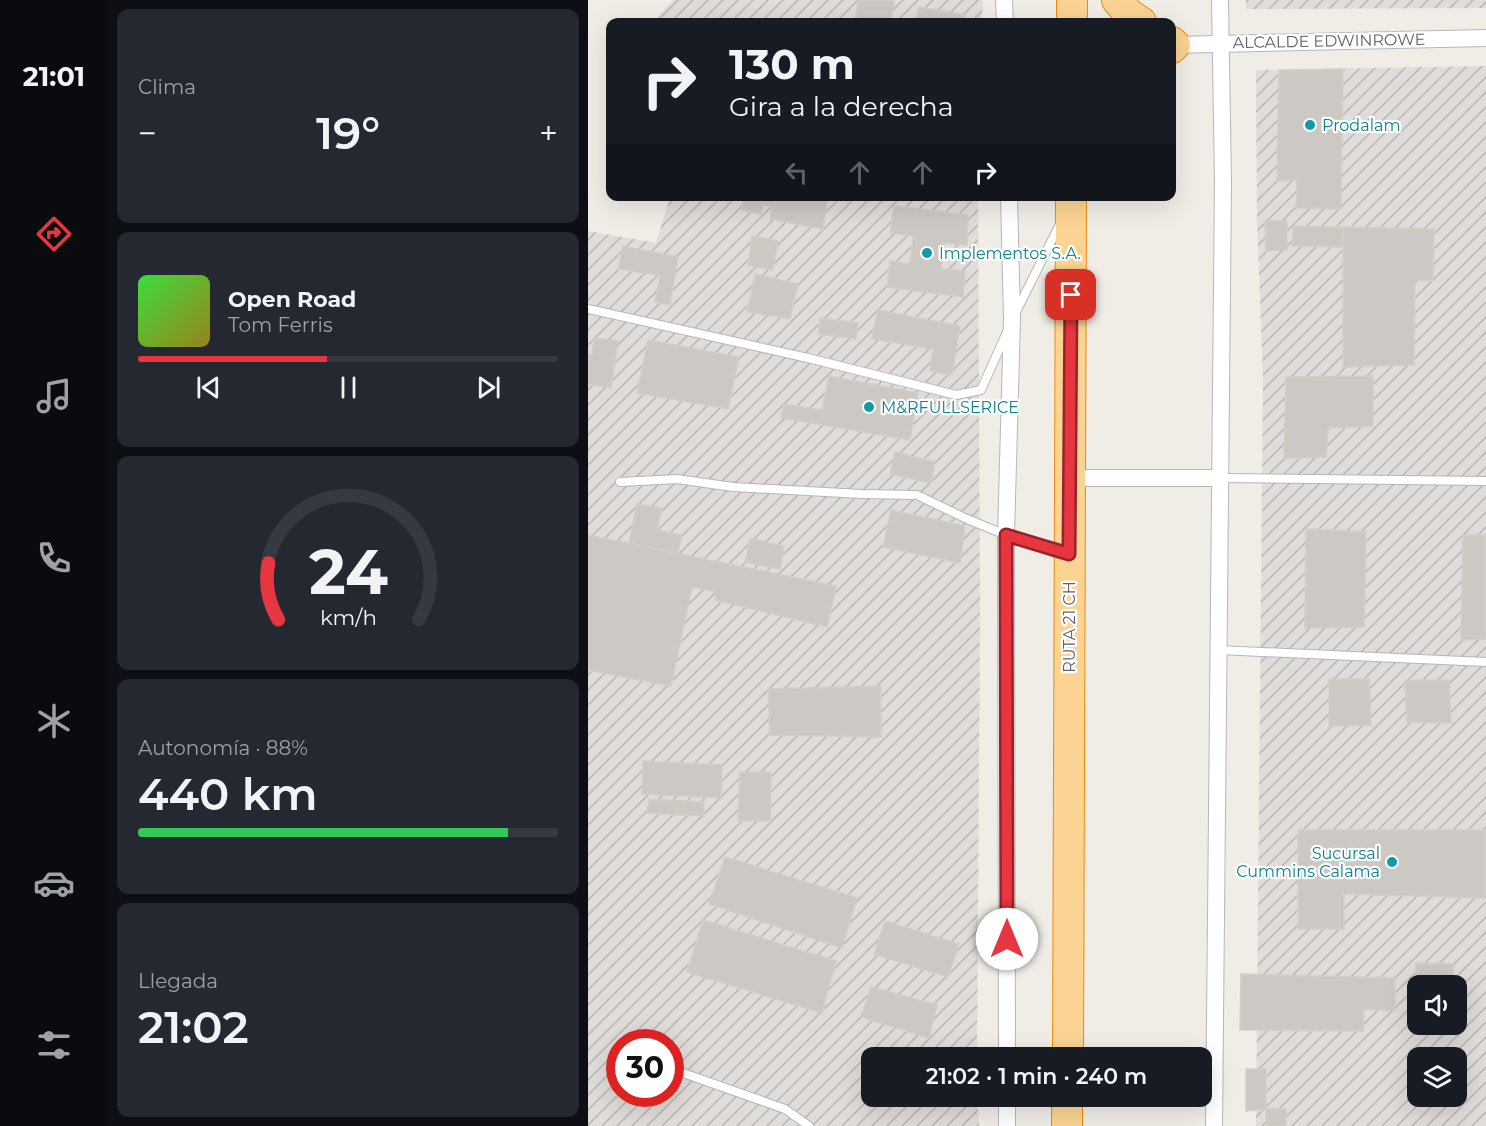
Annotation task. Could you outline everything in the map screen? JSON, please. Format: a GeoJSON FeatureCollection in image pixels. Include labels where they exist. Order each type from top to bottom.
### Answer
{"type":"FeatureCollection","features":[{"type":"Feature","properties":{"kind":"highway"},"geometry":{"type":"LineString","coordinates":[[1072,0],[1072,18]]}},
{"type":"Feature","properties":{"kind":"highway"},"geometry":{"type":"LineString","coordinates":[[1117,0],[1135,18]]}},
{"type":"Feature","properties":{"kind":"highway","name":"RUTA 21 CH"},"geometry":{"type":"LineString","coordinates":[[1068,1047],[1071,201]]}},
{"type":"Feature","properties":{"kind":"highway"},"geometry":{"type":"LineString","coordinates":[[1067,1107],[1067,1126]]}},
{"type":"Feature","properties":{"kind":"street"},"geometry":{"type":"LineString","coordinates":[[1004,0],[1005,18]]}},
{"type":"Feature","properties":{"kind":"street"},"geometry":{"type":"LineString","coordinates":[[1214,1126],[1224,182],[1220,0]]}},
{"type":"Feature","properties":{"kind":"street","name":"ALCALDE EDWINROWE"},"geometry":{"type":"LineString","coordinates":[[1176,45],[1486,38]]}},
{"type":"Feature","properties":{"kind":"street"},"geometry":{"type":"LineString","coordinates":[[1007,1047],[1006,535],[1012,319],[1009,201]]}},
{"type":"Feature","properties":{"kind":"street"},"geometry":{"type":"LineString","coordinates":[[1070,478],[1221,478]]}},
{"type":"Feature","properties":{"kind":"street"},"geometry":{"type":"LineString","coordinates":[[1007,1107],[1007,1126]]}},
{"type":"Feature","properties":{"kind":"lane"},"geometry":{"type":"LineString","coordinates":[[588,309],[808,358],[956,395],[981,390],[1012,319],[1071,201]]}},
{"type":"Feature","properties":{"kind":"lane"},"geometry":{"type":"LineString","coordinates":[[1221,478],[1486,482]]}},
{"type":"Feature","properties":{"kind":"lane"},"geometry":{"type":"LineString","coordinates":[[621,482],[677,479],[733,487],[918,495],[1006,535],[1069,554]]}},
{"type":"Feature","properties":{"kind":"lane"},"geometry":{"type":"LineString","coordinates":[[1219,650],[1486,662]]}},
{"type":"Feature","properties":{"kind":"lane"},"geometry":{"type":"LineString","coordinates":[[684,1073],[785,1109],[809,1126]]}},
{"type":"Feature","properties":{"kind":"shaded area"},"geometry":{"type":"Polygon","coordinates":[[[673,0],[983,0],[982,18],[657,18],[673,0]]]}},
{"type":"Feature","properties":{"kind":"shaded area"},"geometry":{"type":"Polygon","coordinates":[[[1246,0],[1486,0],[1486,8],[1246,9],[1246,0]]]}},
{"type":"Feature","properties":{"kind":"shaded area"},"geometry":{"type":"Polygon","coordinates":[[[1486,66],[1486,1126],[1256,1126],[1263,377],[1257,221],[1256,70],[1486,66]]]}},
{"type":"Feature","properties":{"kind":"shaded area"},"geometry":{"type":"Polygon","coordinates":[[[669,201],[978,201],[980,617],[977,1047],[861,1047],[861,1107],[978,1107],[979,1126],[588,1126],[588,231],[656,243],[669,201]]]}},
{"type":"Feature","properties":{"kind":"building"},"geometry":{"type":"Polygon","coordinates":[[[858,0],[894,0],[892,18],[856,18],[858,0]]]}},
{"type":"Feature","properties":{"kind":"building"},"geometry":{"type":"Polygon","coordinates":[[[919,7],[965,15],[965,18],[916,18],[919,7]]]}},
{"type":"Feature","properties":{"kind":"building","name":"Prodalam"},"geometry":{"type":"Polygon","coordinates":[[[1343,69],[1341,209],[1296,208],[1297,180],[1277,181],[1279,70],[1343,69]]]}},
{"type":"Feature","properties":{"kind":"building"},"geometry":{"type":"Polygon","coordinates":[[[743,201],[827,201],[823,229],[770,219],[772,207],[763,205],[761,214],[741,210],[743,201]]]}},
{"type":"Feature","properties":{"kind":"building","name":"Implementos S.A."},"geometry":{"type":"Polygon","coordinates":[[[894,206],[968,215],[967,245],[944,243],[941,269],[965,271],[963,297],[887,287],[890,261],[910,264],[913,236],[890,233],[894,206]]]}},
{"type":"Feature","properties":{"kind":"building"},"geometry":{"type":"Polygon","coordinates":[[[1265,221],[1287,221],[1287,250],[1266,251],[1265,221]]]}},
{"type":"Feature","properties":{"kind":"building"},"geometry":{"type":"Polygon","coordinates":[[[1293,226],[1343,227],[1343,247],[1292,246],[1293,226]]]}},
{"type":"Feature","properties":{"kind":"building"},"geometry":{"type":"Polygon","coordinates":[[[1343,227],[1434,229],[1433,281],[1415,280],[1414,365],[1343,367],[1343,227]]]}},
{"type":"Feature","properties":{"kind":"building"},"geometry":{"type":"Polygon","coordinates":[[[752,236],[778,241],[773,270],[748,265],[752,236]]]}},
{"type":"Feature","properties":{"kind":"building"},"geometry":{"type":"Polygon","coordinates":[[[623,246],[678,257],[670,305],[655,302],[660,275],[618,269],[623,246]]]}},
{"type":"Feature","properties":{"kind":"building"},"geometry":{"type":"Polygon","coordinates":[[[755,274],[798,284],[790,319],[747,312],[755,274]]]}},
{"type":"Feature","properties":{"kind":"building","name":"M&RFULLSERICE"},"geometry":{"type":"Polygon","coordinates":[[[878,310],[960,326],[952,375],[930,371],[933,349],[872,339],[878,310]]]}},
{"type":"Feature","properties":{"kind":"building"},"geometry":{"type":"Polygon","coordinates":[[[820,318],[858,323],[856,339],[818,334],[820,318]]]}},
{"type":"Feature","properties":{"kind":"building"},"geometry":{"type":"Polygon","coordinates":[[[594,338],[618,341],[611,388],[588,384],[588,354],[592,355],[594,338]]]}},
{"type":"Feature","properties":{"kind":"building"},"geometry":{"type":"Polygon","coordinates":[[[648,340],[739,357],[728,409],[637,393],[648,340]]]}},
{"type":"Feature","properties":{"kind":"building","name":"M&RFULLSERICE"},"geometry":{"type":"Polygon","coordinates":[[[829,376],[918,393],[910,440],[781,418],[784,404],[822,410],[829,376]]]}},
{"type":"Feature","properties":{"kind":"building"},"geometry":{"type":"Polygon","coordinates":[[[1373,376],[1373,426],[1328,428],[1326,457],[1284,458],[1286,377],[1373,376]]]}},
{"type":"Feature","properties":{"kind":"building"},"geometry":{"type":"Polygon","coordinates":[[[895,452],[935,462],[931,483],[890,474],[895,452]]]}},
{"type":"Feature","properties":{"kind":"building"},"geometry":{"type":"Polygon","coordinates":[[[637,504],[662,508],[657,530],[682,535],[678,553],[629,543],[637,504]]]}},
{"type":"Feature","properties":{"kind":"building"},"geometry":{"type":"Polygon","coordinates":[[[891,510],[965,526],[960,563],[883,547],[891,510]]]}},
{"type":"Feature","properties":{"kind":"building"},"geometry":{"type":"Polygon","coordinates":[[[1306,529],[1366,532],[1364,627],[1305,628],[1306,529]]]}},
{"type":"Feature","properties":{"kind":"building"},"geometry":{"type":"Polygon","coordinates":[[[588,535],[836,586],[827,627],[715,600],[716,592],[692,587],[671,686],[588,670],[588,535]]]}},
{"type":"Feature","properties":{"kind":"building"},"geometry":{"type":"Polygon","coordinates":[[[1463,535],[1486,535],[1486,639],[1461,640],[1463,535]]]}},
{"type":"Feature","properties":{"kind":"building"},"geometry":{"type":"Polygon","coordinates":[[[750,539],[784,546],[780,569],[745,562],[750,539]]]}},
{"type":"Feature","properties":{"kind":"building"},"geometry":{"type":"Polygon","coordinates":[[[1329,679],[1369,679],[1371,725],[1329,726],[1329,679]]]}},
{"type":"Feature","properties":{"kind":"building"},"geometry":{"type":"Polygon","coordinates":[[[1405,680],[1449,680],[1451,723],[1407,722],[1405,680]]]}},
{"type":"Feature","properties":{"kind":"building"},"geometry":{"type":"Polygon","coordinates":[[[881,686],[881,737],[770,735],[768,689],[881,686]]]}},
{"type":"Feature","properties":{"kind":"building"},"geometry":{"type":"Polygon","coordinates":[[[643,761],[722,765],[721,798],[642,794],[643,761]]]}},
{"type":"Feature","properties":{"kind":"building"},"geometry":{"type":"Polygon","coordinates":[[[740,772],[771,772],[771,821],[738,821],[740,772]]]}},
{"type":"Feature","properties":{"kind":"building"},"geometry":{"type":"Polygon","coordinates":[[[649,799],[704,802],[704,816],[647,813],[649,799]]]}},
{"type":"Feature","properties":{"kind":"building","name":"Sucursal Cummins Calama"},"geometry":{"type":"Polygon","coordinates":[[[1298,830],[1486,830],[1486,898],[1344,894],[1344,929],[1298,929],[1298,830]]]}},
{"type":"Feature","properties":{"kind":"building"},"geometry":{"type":"Polygon","coordinates":[[[725,857],[857,898],[842,948],[709,904],[725,857]]]}},
{"type":"Feature","properties":{"kind":"building"},"geometry":{"type":"Polygon","coordinates":[[[703,920],[836,961],[822,1013],[687,972],[703,920]]]}},
{"type":"Feature","properties":{"kind":"building"},"geometry":{"type":"Polygon","coordinates":[[[885,921],[959,944],[948,977],[874,954],[885,921]]]}},
{"type":"Feature","properties":{"kind":"building"},"geometry":{"type":"Polygon","coordinates":[[[1416,963],[1453,964],[1453,975],[1415,975],[1416,963]]]}},
{"type":"Feature","properties":{"kind":"building"},"geometry":{"type":"Polygon","coordinates":[[[1241,974],[1395,978],[1395,1011],[1364,1009],[1363,1031],[1240,1030],[1241,974]]]}},
{"type":"Feature","properties":{"kind":"building"},"geometry":{"type":"Polygon","coordinates":[[[871,987],[937,1005],[929,1038],[861,1017],[871,987]]]}},
{"type":"Feature","properties":{"kind":"building"},"geometry":{"type":"Polygon","coordinates":[[[1246,1069],[1266,1069],[1266,1109],[1246,1111],[1246,1069]]]}},
{"type":"Feature","properties":{"kind":"building"},"geometry":{"type":"Polygon","coordinates":[[[1266,1109],[1286,1109],[1286,1126],[1266,1126],[1266,1109]]]}},
{"type":"Feature","properties":{"kind":"place","name":"Prodalam"},"geometry":{"type":"Point","coordinates":[1310,125]}},
{"type":"Feature","properties":{"kind":"place","name":"Implementos S.A."},"geometry":{"type":"Point","coordinates":[927,253]}},
{"type":"Feature","properties":{"kind":"place","name":"M&RFULLSERICE"},"geometry":{"type":"Point","coordinates":[869,407]}},
{"type":"Feature","properties":{"kind":"place","name":"Sucursal Cummins Calama"},"geometry":{"type":"Point","coordinates":[1392,862]}},
{"type":"Feature","properties":{"kind":"route"},"geometry":{"type":"LineString","coordinates":[[1007,939],[1006,535],[1069,554],[1071,295]]}}]}
